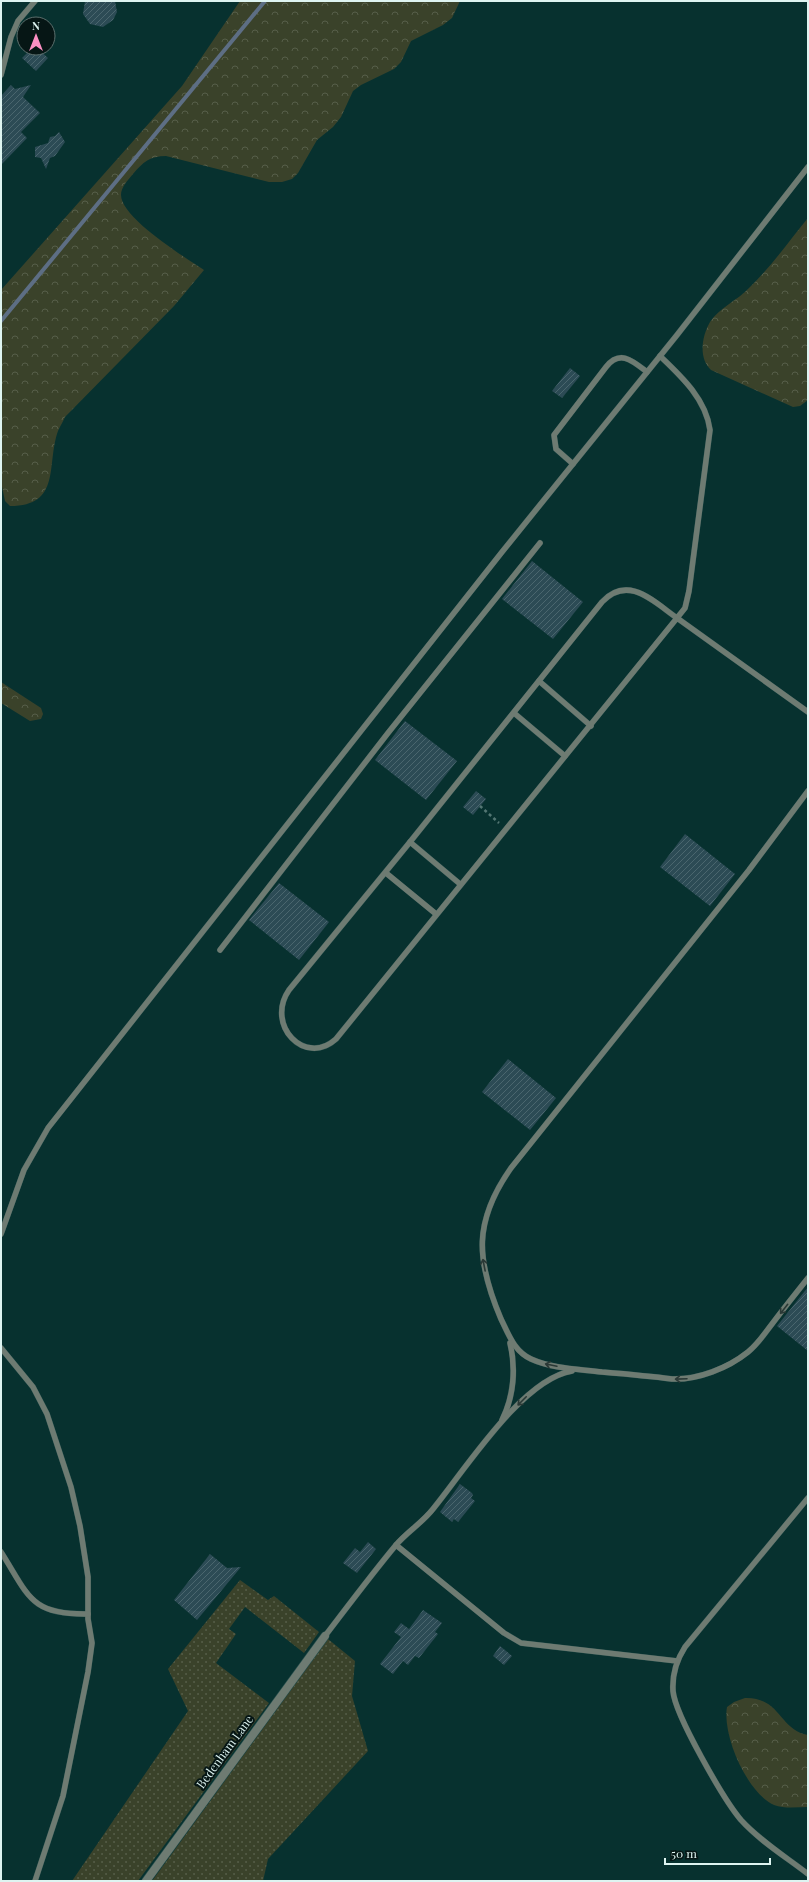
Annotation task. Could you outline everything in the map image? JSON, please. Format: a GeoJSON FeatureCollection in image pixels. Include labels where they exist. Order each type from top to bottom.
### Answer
{"type":"FeatureCollection","features":[{"type":"Feature","properties":{"kind":"street","name":"Bedenham Lane"},"geometry":{"type":"LineString","coordinates":[[146,1881],[324,1636]]}},
{"type":"Feature","properties":{"kind":"lane"},"geometry":{"type":"LineString","coordinates":[[1,75],[11,37],[18,21],[36,1]]}},
{"type":"Feature","properties":{"kind":"lane"},"geometry":{"type":"LineString","coordinates":[[1,1234],[24,1170],[48,1128],[808,167]]}},
{"type":"Feature","properties":{"kind":"lane"},"geometry":{"type":"LineString","coordinates":[[660,356],[697,397],[708,418],[710,430],[688,598],[685,608],[677,618],[590,726],[460,884],[333,1042],[320,1047],[301,1045],[290,1038],[285,1031],[281,1019],[282,1004],[285,995],[386,873],[602,602],[610,594],[625,590],[638,592],[677,618],[808,712]]}},
{"type":"Feature","properties":{"kind":"lane"},"geometry":{"type":"LineString","coordinates":[[573,464],[556,449],[554,435],[606,367],[613,360],[624,358],[632,361],[647,372]]}},
{"type":"Feature","properties":{"kind":"lane"},"geometry":{"type":"LineString","coordinates":[[220,950],[388,733],[540,543]]}},
{"type":"Feature","properties":{"kind":"lane"},"geometry":{"type":"LineString","coordinates":[[539,682],[590,726]]}},
{"type":"Feature","properties":{"kind":"lane"},"geometry":{"type":"LineString","coordinates":[[514,713],[565,756]]}},
{"type":"Feature","properties":{"kind":"lane"},"geometry":{"type":"LineString","coordinates":[[808,792],[748,870],[510,1168],[494,1193],[484,1222],[482,1254],[490,1287],[508,1333],[516,1348],[532,1359],[554,1366],[579,1370],[678,1379],[692,1378],[707,1373],[731,1363],[749,1351],[808,1278]]}},
{"type":"Feature","properties":{"kind":"lane"},"geometry":{"type":"LineString","coordinates":[[410,842],[460,884]]}},
{"type":"Feature","properties":{"kind":"lane"},"geometry":{"type":"LineString","coordinates":[[386,873],[436,914]]}},
{"type":"Feature","properties":{"kind":"lane"},"geometry":{"type":"LineString","coordinates":[[498,1427],[509,1405],[512,1389],[513,1358],[508,1333]]}},
{"type":"Feature","properties":{"kind":"lane"},"geometry":{"type":"LineString","coordinates":[[1,1348],[38,1395],[52,1427],[71,1487],[80,1526],[88,1577],[88,1614],[92,1643],[88,1672],[63,1796],[35,1881]]}},
{"type":"Feature","properties":{"kind":"lane"},"geometry":{"type":"LineString","coordinates":[[324,1636],[396,1545],[432,1510],[498,1427],[528,1395],[544,1382],[561,1373],[579,1370]]}},
{"type":"Feature","properties":{"kind":"lane"},"geometry":{"type":"LineString","coordinates":[[808,1498],[689,1642],[677,1661],[673,1686],[677,1706],[687,1730],[733,1808],[753,1831],[808,1874]]}},
{"type":"Feature","properties":{"kind":"lane"},"geometry":{"type":"LineString","coordinates":[[396,1545],[504,1633],[521,1643],[677,1661]]}},
{"type":"Feature","properties":{"kind":"lane"},"geometry":{"type":"LineString","coordinates":[[1,1552],[27,1594],[40,1606],[55,1612],[88,1614]]}},
{"type":"Feature","properties":{"kind":"path"},"geometry":{"type":"LineString","coordinates":[[480,806],[506,828]]}},
{"type":"Feature","properties":{"kind":"green space"},"geometry":{"type":"Polygon","coordinates":[[[240,1],[460,1],[452,18],[443,25],[411,41],[401,62],[394,69],[361,85],[353,91],[341,117],[333,127],[317,140],[298,173],[292,179],[282,182],[269,182],[166,156],[160,156],[147,160],[127,181],[123,186],[121,195],[124,204],[131,215],[156,237],[204,270],[174,306],[65,417],[58,431],[49,481],[45,491],[38,499],[26,504],[10,506],[5,501],[1,482],[1,290],[182,86],[240,1]]]}},
{"type":"Feature","properties":{"kind":"green space"},"geometry":{"type":"Polygon","coordinates":[[[808,218],[808,400],[800,406],[793,407],[711,370],[704,359],[703,340],[707,328],[714,317],[723,308],[745,292],[757,280],[808,218]]]}},
{"type":"Feature","properties":{"kind":"green space"},"geometry":{"type":"Polygon","coordinates":[[[1,682],[41,708],[43,714],[41,719],[30,721],[1,703],[1,682]]]}},
{"type":"Feature","properties":{"kind":"green space"},"geometry":{"type":"Polygon","coordinates":[[[240,1580],[268,1600],[274,1596],[319,1632],[304,1653],[245,1607],[229,1629],[236,1634],[216,1663],[269,1703],[138,1881],[72,1881],[188,1711],[168,1669],[240,1580]]]}},
{"type":"Feature","properties":{"kind":"green space"},"geometry":{"type":"Polygon","coordinates":[[[328,1639],[355,1661],[352,1696],[368,1751],[268,1859],[263,1881],[152,1881],[328,1639]]]}},
{"type":"Feature","properties":{"kind":"green space"},"geometry":{"type":"Polygon","coordinates":[[[745,1698],[757,1699],[766,1703],[773,1708],[791,1727],[798,1732],[808,1735],[808,1807],[787,1807],[774,1805],[755,1789],[746,1776],[738,1762],[728,1732],[726,1719],[727,1707],[734,1702],[745,1698]]]}},
{"type":"Feature","properties":{"kind":"building"},"geometry":{"type":"Polygon","coordinates":[[[85,1],[115,1],[117,12],[113,20],[103,27],[90,24],[83,14],[85,1]]]}},
{"type":"Feature","properties":{"kind":"building"},"geometry":{"type":"Polygon","coordinates":[[[24,56],[46,56],[48,58],[36,71],[22,58],[24,56]]]}},
{"type":"Feature","properties":{"kind":"building"},"geometry":{"type":"Polygon","coordinates":[[[11,85],[15,89],[31,85],[23,97],[40,113],[21,132],[27,138],[1,165],[1,96],[11,85]]]}},
{"type":"Feature","properties":{"kind":"building"},"geometry":{"type":"Polygon","coordinates":[[[59,132],[65,142],[55,156],[50,158],[46,169],[41,158],[35,157],[35,147],[48,143],[50,137],[55,136],[59,132]]]}},
{"type":"Feature","properties":{"kind":"building"},"geometry":{"type":"Polygon","coordinates":[[[570,368],[580,376],[562,398],[552,391],[570,368]]]}},
{"type":"Feature","properties":{"kind":"building"},"geometry":{"type":"Polygon","coordinates":[[[532,561],[583,602],[553,639],[502,599],[532,561]]]}},
{"type":"Feature","properties":{"kind":"building"},"geometry":{"type":"Polygon","coordinates":[[[405,721],[457,761],[426,800],[375,760],[405,721]]]}},
{"type":"Feature","properties":{"kind":"building"},"geometry":{"type":"Polygon","coordinates":[[[476,791],[486,799],[473,815],[463,807],[476,791]]]}},
{"type":"Feature","properties":{"kind":"building"},"geometry":{"type":"Polygon","coordinates":[[[685,834],[735,874],[710,906],[660,867],[685,834]]]}},
{"type":"Feature","properties":{"kind":"building"},"geometry":{"type":"Polygon","coordinates":[[[279,883],[329,922],[299,960],[249,920],[279,883]]]}},
{"type":"Feature","properties":{"kind":"building"},"geometry":{"type":"Polygon","coordinates":[[[508,1059],[556,1098],[530,1130],[482,1092],[508,1059]]]}},
{"type":"Feature","properties":{"kind":"building"},"geometry":{"type":"Polygon","coordinates":[[[808,1287],[808,1351],[777,1326],[808,1287]]]}},
{"type":"Feature","properties":{"kind":"building"},"geometry":{"type":"Polygon","coordinates":[[[460,1484],[472,1493],[473,1495],[471,1498],[475,1501],[458,1522],[454,1519],[452,1522],[440,1512],[460,1484]]]}},
{"type":"Feature","properties":{"kind":"building"},"geometry":{"type":"Polygon","coordinates":[[[368,1542],[376,1549],[357,1573],[343,1563],[355,1548],[360,1552],[368,1542]]]}},
{"type":"Feature","properties":{"kind":"building"},"geometry":{"type":"Polygon","coordinates":[[[210,1554],[227,1568],[241,1567],[197,1620],[174,1600],[210,1554]]]}},
{"type":"Feature","properties":{"kind":"building"},"geometry":{"type":"Polygon","coordinates":[[[423,1610],[442,1623],[435,1632],[438,1634],[419,1658],[415,1656],[408,1665],[403,1661],[393,1674],[380,1664],[401,1637],[394,1632],[401,1623],[409,1629],[423,1610]]]}},
{"type":"Feature","properties":{"kind":"building"},"geometry":{"type":"Polygon","coordinates":[[[500,1646],[512,1656],[504,1665],[493,1656],[500,1646]]]}},
{"type":"Feature","properties":{"kind":"waterway"},"geometry":{"type":"LineString","coordinates":[[1,321],[265,1]]}}]}
